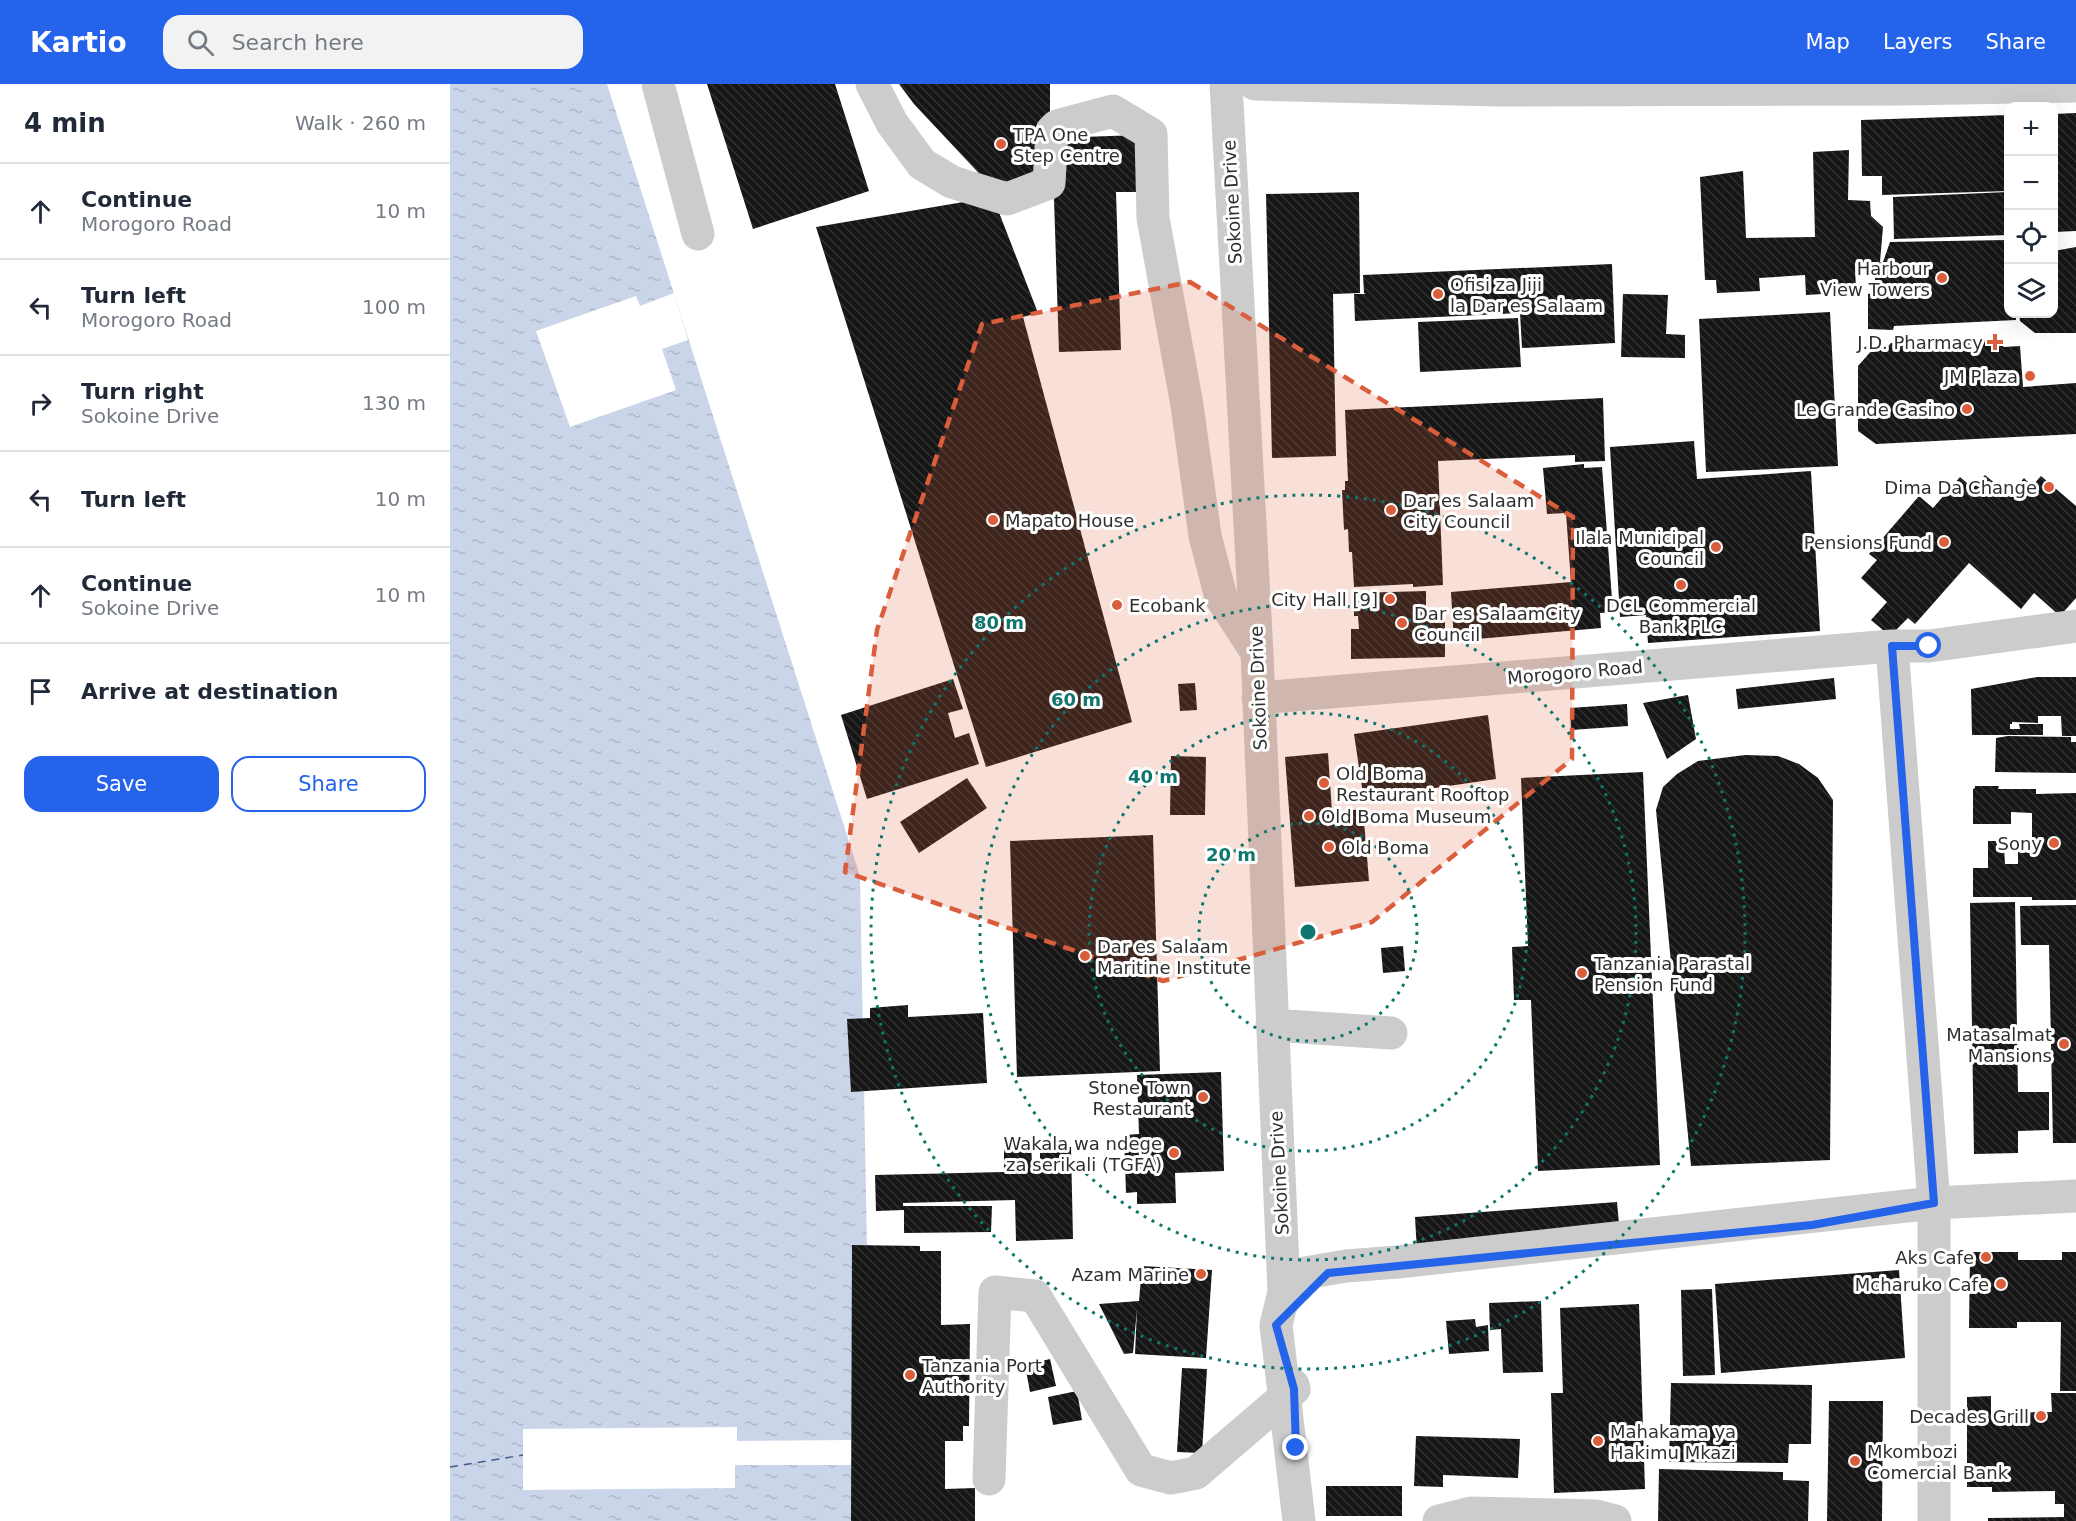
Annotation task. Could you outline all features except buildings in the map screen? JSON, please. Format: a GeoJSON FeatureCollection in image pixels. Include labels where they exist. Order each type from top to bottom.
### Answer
{"type":"FeatureCollection","features":[{"type":"Feature","properties":{"kind":"street"},"geometry":{"type":"LineString","coordinates":[[658,84],[698,234]]}},
{"type":"Feature","properties":{"kind":"street"},"geometry":{"type":"LineString","coordinates":[[872,84],[892,123],[922,164],[952,182],[1007,199],[1049,183],[1052,131],[1057,126],[1113,111],[1151,134],[1153,218],[1187,405],[1205,536],[1221,597],[1257,653]]}},
{"type":"Feature","properties":{"kind":"street","name":"Sokoine Drive"},"geometry":{"type":"LineString","coordinates":[[1226,84],[1257,653],[1284,1292],[1276,1325],[1286,1458],[1288,1521]]}},
{"type":"Feature","properties":{"kind":"street"},"geometry":{"type":"LineString","coordinates":[[1255,84],[1498,90],[1903,89],[2076,86]]}},
{"type":"Feature","properties":{"kind":"street","name":"Morogoro Road"},"geometry":{"type":"LineString","coordinates":[[1258,698],[1892,646],[1929,646],[2076,626]]}},
{"type":"Feature","properties":{"kind":"street"},"geometry":{"type":"LineString","coordinates":[[1892,646],[1923,1205],[1934,1521]]}},
{"type":"Feature","properties":{"kind":"street"},"geometry":{"type":"LineString","coordinates":[[1272,1024],[1391,1033]]}},
{"type":"Feature","properties":{"kind":"street"},"geometry":{"type":"LineString","coordinates":[[1284,1292],[1305,1273],[1346,1266],[1923,1205],[2076,1196]]}},
{"type":"Feature","properties":{"kind":"street"},"geometry":{"type":"LineString","coordinates":[[1276,1325],[1328,1273],[1812,1225],[1923,1205]]}},
{"type":"Feature","properties":{"kind":"street"},"geometry":{"type":"LineString","coordinates":[[989,1479],[994,1292],[1035,1296],[1141,1470],[1171,1478],[1196,1473],[1294,1389]]}},
{"type":"Feature","properties":{"kind":"street","name":"Sokoine Drive"},"geometry":{"type":"LineString","coordinates":[[1276,1325],[1294,1389],[1299,1521]]}},
{"type":"Feature","properties":{"kind":"street","name":"Sokoine Drive"},"geometry":{"type":"LineString","coordinates":[[1276,1325],[1299,1521]]}},
{"type":"Feature","properties":{"kind":"street"},"geometry":{"type":"LineString","coordinates":[[1438,1521],[1471,1513],[1596,1516],[1615,1521]]}},
{"type":"Feature","properties":{"kind":"highlighted area"},"geometry":{"type":"Polygon","coordinates":[[[1190,282],[1573,517],[1572,759],[1372,922],[1163,981],[845,872],[877,630],[982,324],[1190,282]]]}},
{"type":"Feature","properties":{"kind":"water"},"geometry":{"type":"Polygon","coordinates":[[[450,84],[607,84],[860,876],[867,1249],[851,1440],[851,1465],[858,1521],[450,1521],[450,84]]]}},
{"type":"Feature","properties":{"kind":"pier"},"geometry":{"type":"Polygon","coordinates":[[[674,293],[688,340],[662,349],[676,390],[570,427],[536,331],[636,296],[640,306],[674,293]]]}},
{"type":"Feature","properties":{"kind":"pier"},"geometry":{"type":"Polygon","coordinates":[[[737,1427],[737,1441],[851,1440],[851,1465],[735,1465],[735,1488],[523,1490],[523,1429],[737,1427]]]}},
{"type":"Feature","properties":{"kind":"ferry route"},"geometry":{"type":"LineString","coordinates":[[450,1467],[523,1455]]}},
{"type":"Feature","properties":{"kind":"place","name":"TPA One Step Centre"},"geometry":{"type":"Point","coordinates":[1001,144]}},
{"type":"Feature","properties":{"kind":"place","name":"Harbour View Towers"},"geometry":{"type":"Point","coordinates":[1942,278]}},
{"type":"Feature","properties":{"kind":"place","name":"Ofisi za Jiji la Dar es Salaam"},"geometry":{"type":"Point","coordinates":[1438,294]}},
{"type":"Feature","properties":{"kind":"place","name":"J.D. Pharmacy"},"geometry":{"type":"Point","coordinates":[1995,342]}},
{"type":"Feature","properties":{"kind":"place","name":"JM Plaza"},"geometry":{"type":"Point","coordinates":[2030,376]}},
{"type":"Feature","properties":{"kind":"place","name":"Le Grande Casino"},"geometry":{"type":"Point","coordinates":[1967,409]}},
{"type":"Feature","properties":{"kind":"place","name":"Dima Da Change"},"geometry":{"type":"Point","coordinates":[2049,487]}},
{"type":"Feature","properties":{"kind":"place","name":"Dar es Salaam City Council"},"geometry":{"type":"Point","coordinates":[1391,510]}},
{"type":"Feature","properties":{"kind":"place","name":"Mapato House"},"geometry":{"type":"Point","coordinates":[993,520]}},
{"type":"Feature","properties":{"kind":"place","name":"Pensions Fund"},"geometry":{"type":"Point","coordinates":[1944,542]}},
{"type":"Feature","properties":{"kind":"place","name":"Ilala Municipal Council"},"geometry":{"type":"Point","coordinates":[1716,547]}},
{"type":"Feature","properties":{"kind":"place","name":"DCL Commercial Bank PLC"},"geometry":{"type":"Point","coordinates":[1681,585]}},
{"type":"Feature","properties":{"kind":"place","name":"City Hall [9]"},"geometry":{"type":"Point","coordinates":[1390,599]}},
{"type":"Feature","properties":{"kind":"place","name":"Ecobank"},"geometry":{"type":"Point","coordinates":[1117,605]}},
{"type":"Feature","properties":{"kind":"place","name":"Dar es SalaamCity Council"},"geometry":{"type":"Point","coordinates":[1402,623]}},
{"type":"Feature","properties":{"kind":"place","name":"Old Boma Restaurant Rooftop"},"geometry":{"type":"Point","coordinates":[1324,783]}},
{"type":"Feature","properties":{"kind":"place","name":"Old Boma Museum"},"geometry":{"type":"Point","coordinates":[1309,816]}},
{"type":"Feature","properties":{"kind":"place","name":"Sony"},"geometry":{"type":"Point","coordinates":[2054,843]}},
{"type":"Feature","properties":{"kind":"place","name":"Old Boma"},"geometry":{"type":"Point","coordinates":[1329,847]}},
{"type":"Feature","properties":{"kind":"place","name":"Dar es Salaam Maritine Institute"},"geometry":{"type":"Point","coordinates":[1085,956]}},
{"type":"Feature","properties":{"kind":"place","name":"Tanzania Parastal Pension Fund"},"geometry":{"type":"Point","coordinates":[1582,973]}},
{"type":"Feature","properties":{"kind":"place","name":"Matasalmat Mansions"},"geometry":{"type":"Point","coordinates":[2064,1044]}},
{"type":"Feature","properties":{"kind":"place","name":"Stone Town Restaurant"},"geometry":{"type":"Point","coordinates":[1203,1097]}},
{"type":"Feature","properties":{"kind":"place","name":"Wakala wa ndege za serikali (TGFA)"},"geometry":{"type":"Point","coordinates":[1174,1153]}},
{"type":"Feature","properties":{"kind":"place","name":"Aks Cafe"},"geometry":{"type":"Point","coordinates":[1986,1257]}},
{"type":"Feature","properties":{"kind":"place","name":"Azam Marine"},"geometry":{"type":"Point","coordinates":[1201,1274]}},
{"type":"Feature","properties":{"kind":"place","name":"Mcharuko Cafe"},"geometry":{"type":"Point","coordinates":[2001,1284]}},
{"type":"Feature","properties":{"kind":"place","name":"Tanzania Port Authority"},"geometry":{"type":"Point","coordinates":[910,1375]}},
{"type":"Feature","properties":{"kind":"place","name":"Decades Grill"},"geometry":{"type":"Point","coordinates":[2041,1416]}},
{"type":"Feature","properties":{"kind":"place","name":"Mahakama ya Hakimu Mkazi"},"geometry":{"type":"Point","coordinates":[1598,1441]}},
{"type":"Feature","properties":{"kind":"place","name":"Mkombozi Comercial Bank"},"geometry":{"type":"Point","coordinates":[1855,1461]}},
{"type":"Feature","properties":{"kind":"route"},"geometry":{"type":"LineString","coordinates":[[1296,1448],[1294,1389],[1276,1325],[1328,1273],[1812,1225],[1934,1203],[1892,646],[1929,646]]}}]}
